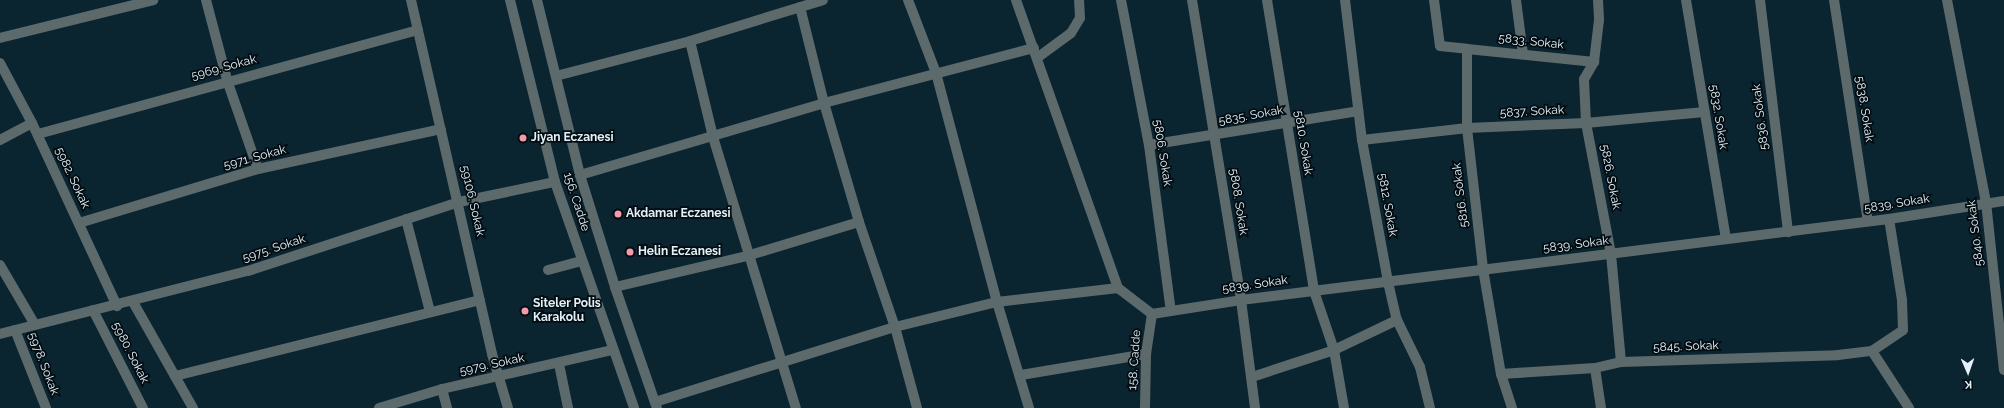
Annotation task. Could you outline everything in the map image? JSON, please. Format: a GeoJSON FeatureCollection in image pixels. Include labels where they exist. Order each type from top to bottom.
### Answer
{"type":"FeatureCollection","features":[{"type":"Feature","properties":{"kind":"street"},"geometry":{"type":"LineString","coordinates":[[0,38],[153,0]]}},
{"type":"Feature","properties":{"kind":"street"},"geometry":{"type":"LineString","coordinates":[[206,0],[228,80],[258,169]]}},
{"type":"Feature","properties":{"kind":"street","name":"59106. Sokak"},"geometry":{"type":"LineString","coordinates":[[411,0],[459,202],[492,354],[500,375],[508,408]]}},
{"type":"Feature","properties":{"kind":"street","name":"156. Cadde"},"geometry":{"type":"LineString","coordinates":[[510,0],[555,182],[612,350],[634,408]]}},
{"type":"Feature","properties":{"kind":"street","name":"156. Cadde"},"geometry":{"type":"LineString","coordinates":[[537,0],[580,175],[615,287],[656,405]]}},
{"type":"Feature","properties":{"kind":"street"},"geometry":{"type":"LineString","coordinates":[[556,76],[690,41],[823,0]]}},
{"type":"Feature","properties":{"kind":"street"},"geometry":{"type":"LineString","coordinates":[[908,0],[936,73],[998,302],[1021,375],[1029,408]]}},
{"type":"Feature","properties":{"kind":"street"},"geometry":{"type":"LineString","coordinates":[[1016,0],[1118,288],[1152,314]]}},
{"type":"Feature","properties":{"kind":"street"},"geometry":{"type":"LineString","coordinates":[[580,175],[713,138],[824,103],[936,73],[1035,53],[1071,33],[1080,18],[1079,0]]}},
{"type":"Feature","properties":{"kind":"street","name":"5806. Sokak"},"geometry":{"type":"LineString","coordinates":[[1121,0],[1149,145],[1172,311]]}},
{"type":"Feature","properties":{"kind":"street","name":"5808. Sokak"},"geometry":{"type":"LineString","coordinates":[[1192,0],[1241,300],[1255,408]]}},
{"type":"Feature","properties":{"kind":"street","name":"5810. Sokak"},"geometry":{"type":"LineString","coordinates":[[1267,0],[1314,291],[1334,350],[1344,408]]}},
{"type":"Feature","properties":{"kind":"street","name":"5812. Sokak"},"geometry":{"type":"LineString","coordinates":[[1344,0],[1362,140],[1388,282],[1397,320],[1420,367],[1430,408]]}},
{"type":"Feature","properties":{"kind":"street"},"geometry":{"type":"LineString","coordinates":[[1434,0],[1440,46],[1467,49]]}},
{"type":"Feature","properties":{"kind":"street"},"geometry":{"type":"LineString","coordinates":[[1516,0],[1523,54]]}},
{"type":"Feature","properties":{"kind":"street","name":"5826. Sokak"},"geometry":{"type":"LineString","coordinates":[[1598,0],[1599,20],[1594,62],[1584,79],[1586,123],[1611,254],[1621,362]]}},
{"type":"Feature","properties":{"kind":"street","name":"5832. Sokak"},"geometry":{"type":"LineString","coordinates":[[1686,0],[1726,239]]}},
{"type":"Feature","properties":{"kind":"street","name":"5836. Sokak"},"geometry":{"type":"LineString","coordinates":[[1760,0],[1788,232]]}},
{"type":"Feature","properties":{"kind":"street","name":"5838. Sokak"},"geometry":{"type":"LineString","coordinates":[[1834,0],[1868,221]]}},
{"type":"Feature","properties":{"kind":"street","name":"5840. Sokak"},"geometry":{"type":"LineString","coordinates":[[1947,0],[1986,202],[2004,370]]}},
{"type":"Feature","properties":{"kind":"street"},"geometry":{"type":"LineString","coordinates":[[800,7],[824,103],[859,222],[895,327],[917,408]]}},
{"type":"Feature","properties":{"kind":"street","name":"5969. Sokak"},"geometry":{"type":"LineString","coordinates":[[38,134],[228,80],[418,30]]}},
{"type":"Feature","properties":{"kind":"street"},"geometry":{"type":"LineString","coordinates":[[690,41],[713,138],[748,256],[784,360],[796,408]]}},
{"type":"Feature","properties":{"kind":"street","name":"5833. Sokak"},"geometry":{"type":"LineString","coordinates":[[1467,49],[1594,62]]}},
{"type":"Feature","properties":{"kind":"street","name":"5816. Sokak"},"geometry":{"type":"LineString","coordinates":[[1467,49],[1467,128],[1483,269],[1501,374],[1512,408]]}},
{"type":"Feature","properties":{"kind":"street","name":"5982. Sokak"},"geometry":{"type":"LineString","coordinates":[[0,63],[38,134],[117,306]]}},
{"type":"Feature","properties":{"kind":"street","name":"5835. Sokak"},"geometry":{"type":"LineString","coordinates":[[1149,145],[1358,111]]}},
{"type":"Feature","properties":{"kind":"street","name":"5837. Sokak"},"geometry":{"type":"LineString","coordinates":[[1362,140],[1467,128],[1586,123],[1704,112]]}},
{"type":"Feature","properties":{"kind":"street"},"geometry":{"type":"LineString","coordinates":[[0,140],[32,123]]}},
{"type":"Feature","properties":{"kind":"street","name":"5971. Sokak"},"geometry":{"type":"LineString","coordinates":[[79,223],[258,169],[441,129]]}},
{"type":"Feature","properties":{"kind":"street","name":"5975. Sokak"},"geometry":{"type":"LineString","coordinates":[[0,334],[93,310],[117,306],[248,272],[459,202],[555,182]]}},
{"type":"Feature","properties":{"kind":"street","name":"5839. Sokak"},"geometry":{"type":"LineString","coordinates":[[1152,314],[1241,300],[1889,219],[1986,202],[2004,201]]}},
{"type":"Feature","properties":{"kind":"street"},"geometry":{"type":"LineString","coordinates":[[406,219],[430,312]]}},
{"type":"Feature","properties":{"kind":"street"},"geometry":{"type":"LineString","coordinates":[[1889,219],[1902,300],[1903,330],[1872,351],[1909,408]]}},
{"type":"Feature","properties":{"kind":"street"},"geometry":{"type":"LineString","coordinates":[[615,287],[748,256],[859,222]]}},
{"type":"Feature","properties":{"kind":"street"},"geometry":{"type":"LineString","coordinates":[[548,270],[582,261]]}},
{"type":"Feature","properties":{"kind":"street","name":"5978. Sokak"},"geometry":{"type":"LineString","coordinates":[[0,265],[35,326]]}},
{"type":"Feature","properties":{"kind":"street"},"geometry":{"type":"LineString","coordinates":[[656,405],[784,360],[895,327],[998,302],[1118,288]]}},
{"type":"Feature","properties":{"kind":"street"},"geometry":{"type":"LineString","coordinates":[[174,376],[480,300]]}},
{"type":"Feature","properties":{"kind":"street"},"geometry":{"type":"LineString","coordinates":[[132,302],[193,408]]}},
{"type":"Feature","properties":{"kind":"street","name":"5980. Sokak"},"geometry":{"type":"LineString","coordinates":[[93,310],[143,408]]}},
{"type":"Feature","properties":{"kind":"street","name":"158. Cadde"},"geometry":{"type":"LineString","coordinates":[[1145,408],[1146,354],[1152,314]]}},
{"type":"Feature","properties":{"kind":"street"},"geometry":{"type":"LineString","coordinates":[[1252,377],[1334,350],[1397,320]]}},
{"type":"Feature","properties":{"kind":"street","name":"5978. Sokak"},"geometry":{"type":"LineString","coordinates":[[15,330],[46,408]]}},
{"type":"Feature","properties":{"kind":"street","name":"5979. Sokak"},"geometry":{"type":"LineString","coordinates":[[379,408],[500,375],[559,364],[612,350]]}},
{"type":"Feature","properties":{"kind":"street","name":"5845. Sokak"},"geometry":{"type":"LineString","coordinates":[[1501,374],[1595,368],[1621,362],[1838,355],[1872,351]]}},
{"type":"Feature","properties":{"kind":"street"},"geometry":{"type":"LineString","coordinates":[[1021,375],[1146,354]]}},
{"type":"Feature","properties":{"kind":"street"},"geometry":{"type":"LineString","coordinates":[[559,364],[568,408]]}},
{"type":"Feature","properties":{"kind":"street"},"geometry":{"type":"LineString","coordinates":[[1595,368],[1601,408]]}},
{"type":"Feature","properties":{"kind":"street"},"geometry":{"type":"LineString","coordinates":[[442,390],[447,408]]}},
{"type":"Feature","properties":{"kind":"place","name":"Jiyan Eczanesi"},"geometry":{"type":"Point","coordinates":[523,138]}},
{"type":"Feature","properties":{"kind":"place","name":"Akdamar Eczanesi"},"geometry":{"type":"Point","coordinates":[618,214]}},
{"type":"Feature","properties":{"kind":"place","name":"Helin Eczanesi"},"geometry":{"type":"Point","coordinates":[630,252]}},
{"type":"Feature","properties":{"kind":"place","name":"Siteler Polis Karakolu"},"geometry":{"type":"Point","coordinates":[525,311]}}]}
